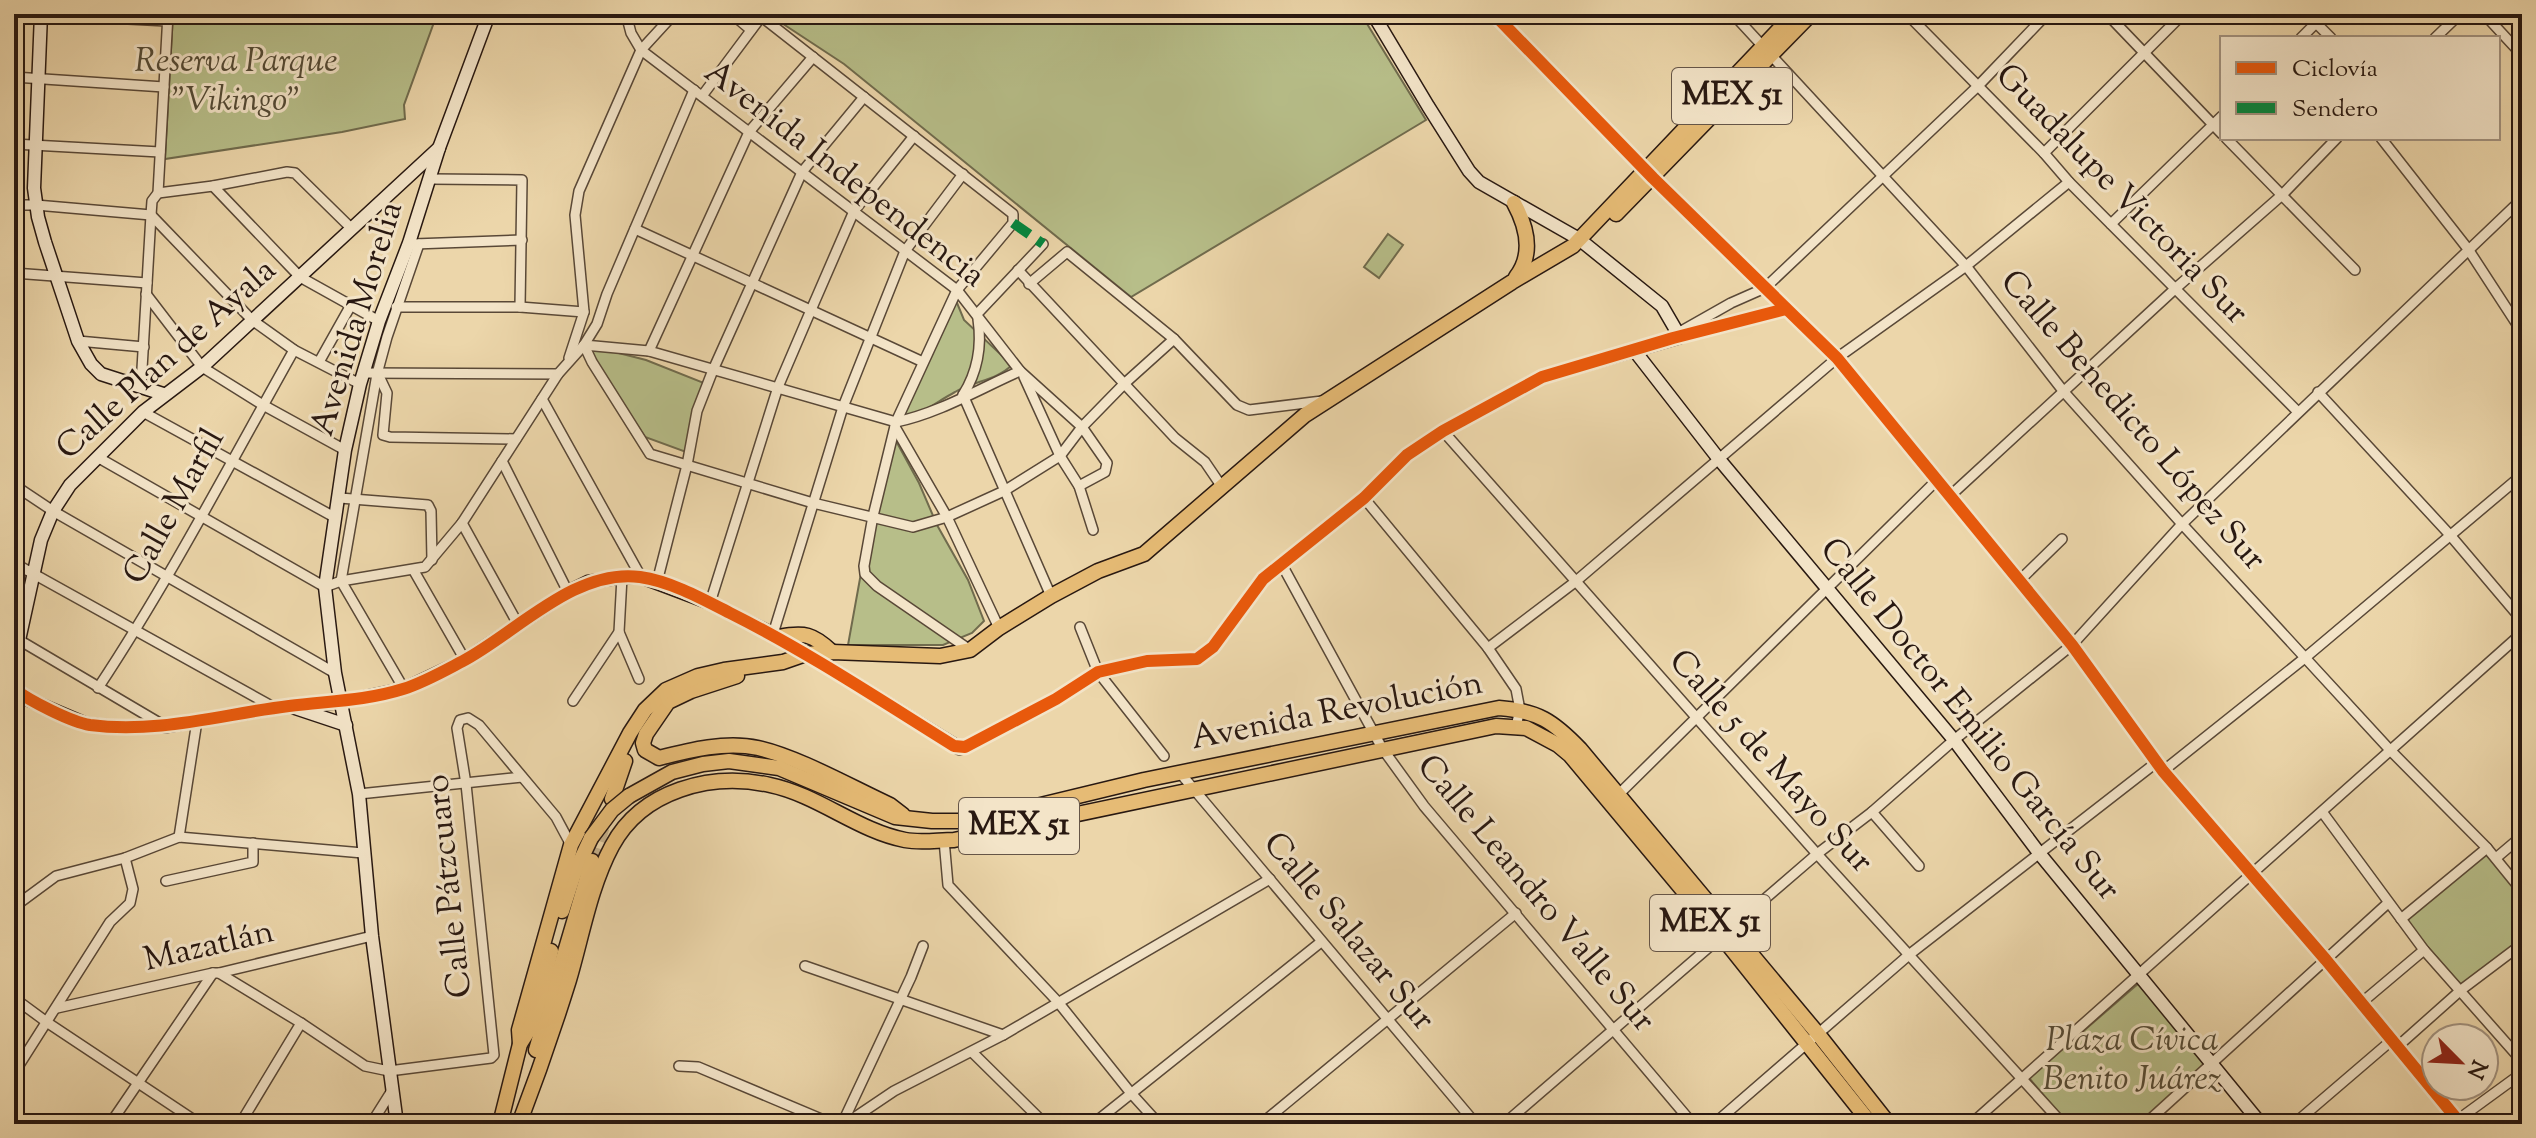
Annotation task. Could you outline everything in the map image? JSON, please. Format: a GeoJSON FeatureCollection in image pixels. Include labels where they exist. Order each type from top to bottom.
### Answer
{"type":"FeatureCollection","features":[{"type":"Feature","properties":{"kind":"main road","name":"MEX 51"},"geometry":{"type":"LineString","coordinates":[[571,845],[630,733],[645,710],[666,690],[698,676],[783,662],[806,654],[940,656],[970,650],[1051,596],[1098,571],[1144,554],[1302,417],[1512,282],[1579,243],[1766,51],[1794,14]]}},
{"type":"Feature","properties":{"kind":"main road","name":"MEX 51"},"geometry":{"type":"LineString","coordinates":[[1766,51],[1811,14]]}},
{"type":"Feature","properties":{"kind":"main road"},"geometry":{"type":"LineString","coordinates":[[1512,282],[1522,269],[1526,251],[1524,222],[1514,203]]}},
{"type":"Feature","properties":{"kind":"main road"},"geometry":{"type":"LineString","coordinates":[[776,636],[798,633],[818,638],[832,652]]}},
{"type":"Feature","properties":{"kind":"main road"},"geometry":{"type":"LineString","coordinates":[[783,662],[714,683],[668,702],[646,734],[643,743],[645,750],[659,758],[697,749],[756,748],[890,805],[907,817]]}},
{"type":"Feature","properties":{"kind":"main road"},"geometry":{"type":"LineString","coordinates":[[612,799],[640,725],[671,694],[696,683],[714,683]]}},
{"type":"Feature","properties":{"kind":"main road","name":"Avenida Revolución"},"geometry":{"type":"LineString","coordinates":[[520,1044],[530,1028],[538,1003],[558,922],[574,874],[591,838],[612,810],[629,796],[672,772],[729,761],[779,768],[886,814],[951,822],[991,817],[1144,780],[1499,708],[1520,710],[1546,719],[1563,731],[1614,800],[1813,1039],[1889,1124]]}},
{"type":"Feature","properties":{"kind":"main road","name":"Avenida Revolución"},"geometry":{"type":"LineString","coordinates":[[517,1124],[568,982],[607,857],[625,825],[664,796],[695,784],[721,779],[775,786],[889,836],[908,841],[954,840],[1382,748],[1496,726],[1516,726],[1538,732],[1558,745],[1614,800]]}},
{"type":"Feature","properties":{"kind":"main road"},"geometry":{"type":"LineString","coordinates":[[520,1044],[519,1030],[571,845]]}},
{"type":"Feature","properties":{"kind":"main road","name":"MEX 51"},"geometry":{"type":"LineString","coordinates":[[517,1124],[592,861]]}},
{"type":"Feature","properties":{"kind":"main road","name":"Avenida Revolución"},"geometry":{"type":"LineString","coordinates":[[1813,1039],[1871,1124]]}},
{"type":"Feature","properties":{"kind":"main road","name":"MEX 51"},"geometry":{"type":"LineString","coordinates":[[500,1124],[520,1044]]}},
{"type":"Feature","properties":{"kind":"street"},"geometry":{"type":"LineString","coordinates":[[31,14],[167,17],[158,193],[152,201],[141,386]]}},
{"type":"Feature","properties":{"kind":"street"},"geometry":{"type":"LineString","coordinates":[[41,14],[34,145],[36,205],[45,242],[78,341],[91,364],[101,374],[163,394]]}},
{"type":"Feature","properties":{"kind":"street","name":"Avenida Morelia"},"geometry":{"type":"LineString","coordinates":[[397,1124],[372,936],[359,794],[335,673],[325,587],[345,450],[367,377],[379,321],[392,306],[414,244],[439,148],[489,14]]}},
{"type":"Feature","properties":{"kind":"street"},"geometry":{"type":"LineString","coordinates":[[626,14],[631,33],[641,50]]}},
{"type":"Feature","properties":{"kind":"street"},"geometry":{"type":"LineString","coordinates":[[567,361],[584,312],[575,215],[579,191],[641,50],[674,14]]}},
{"type":"Feature","properties":{"kind":"street"},"geometry":{"type":"LineString","coordinates":[[732,14],[751,30]]}},
{"type":"Feature","properties":{"kind":"street"},"geometry":{"type":"LineString","coordinates":[[1373,14],[1469,171],[1479,182],[1579,243],[1662,306],[1677,336]]}},
{"type":"Feature","properties":{"kind":"street"},"geometry":{"type":"LineString","coordinates":[[1494,14],[1649,174],[1837,358],[2072,645],[2163,771],[2326,960],[2457,1123],[2522,1073]]}},
{"type":"Feature","properties":{"kind":"street","name":"Calle Benedicto López Sur"},"geometry":{"type":"LineString","coordinates":[[1733,14],[1966,266],[2064,392],[2182,524],[2390,750],[2487,848],[2522,891]]}},
{"type":"Feature","properties":{"kind":"street","name":"Guadalupe Victoria Sur"},"geometry":{"type":"LineString","coordinates":[[1907,14],[2298,412]]}},
{"type":"Feature","properties":{"kind":"street"},"geometry":{"type":"LineString","coordinates":[[1677,336],[1731,303],[1765,288],[1978,86],[2047,14]]}},
{"type":"Feature","properties":{"kind":"street"},"geometry":{"type":"LineString","coordinates":[[2107,14],[2220,132]]}},
{"type":"Feature","properties":{"kind":"street"},"geometry":{"type":"LineString","coordinates":[[2044,153],[2183,14]]}},
{"type":"Feature","properties":{"kind":"street"},"geometry":{"type":"LineString","coordinates":[[2307,14],[2329,36]]}},
{"type":"Feature","properties":{"kind":"street"},"geometry":{"type":"LineString","coordinates":[[2303,36],[2325,14]]}},
{"type":"Feature","properties":{"kind":"street"},"geometry":{"type":"LineString","coordinates":[[2437,36],[2460,14]]}},
{"type":"Feature","properties":{"kind":"street"},"geometry":{"type":"LineString","coordinates":[[2484,14],[2522,55]]}},
{"type":"Feature","properties":{"kind":"street"},"geometry":{"type":"LineString","coordinates":[[99,458],[325,587],[341,581],[425,567],[462,523],[558,374],[584,345],[597,324],[635,229],[698,93],[760,15],[1013,214],[1013,223],[957,290],[895,425],[864,566],[865,574],[877,586],[970,650]]}},
{"type":"Feature","properties":{"kind":"street","name":"Avenida Independencia"},"geometry":{"type":"LineString","coordinates":[[641,50],[957,290],[977,314],[981,340],[974,378],[963,395]]}},
{"type":"Feature","properties":{"kind":"street"},"geometry":{"type":"LineString","coordinates":[[649,351],[749,132],[813,57]]}},
{"type":"Feature","properties":{"kind":"street"},"geometry":{"type":"LineString","coordinates":[[14,77],[164,87]]}},
{"type":"Feature","properties":{"kind":"street"},"geometry":{"type":"LineString","coordinates":[[657,582],[687,465],[697,411],[713,370],[802,172],[864,97]]}},
{"type":"Feature","properties":{"kind":"street"},"geometry":{"type":"LineString","coordinates":[[2111,224],[2220,118]]}},
{"type":"Feature","properties":{"kind":"street"},"geometry":{"type":"LineString","coordinates":[[710,603],[778,387],[854,211],[914,136]]}},
{"type":"Feature","properties":{"kind":"street"},"geometry":{"type":"LineString","coordinates":[[2228,140],[2355,270]]}},
{"type":"Feature","properties":{"kind":"street"},"geometry":{"type":"LineString","coordinates":[[1950,496],[2282,195],[2335,140]]}},
{"type":"Feature","properties":{"kind":"street"},"geometry":{"type":"LineString","coordinates":[[2383,140],[2468,249],[2522,332]]}},
{"type":"Feature","properties":{"kind":"street"},"geometry":{"type":"LineString","coordinates":[[14,144],[160,152]]}},
{"type":"Feature","properties":{"kind":"street","name":"Calle Plan de Ayala"},"geometry":{"type":"LineString","coordinates":[[14,663],[17,638],[41,540],[53,511],[70,485],[143,412],[202,367],[439,148]]}},
{"type":"Feature","properties":{"kind":"street"},"geometry":{"type":"LineString","coordinates":[[158,193],[295,173],[351,228]]}},
{"type":"Feature","properties":{"kind":"street"},"geometry":{"type":"LineString","coordinates":[[776,636],[843,407],[905,251],[963,174]]}},
{"type":"Feature","properties":{"kind":"street"},"geometry":{"type":"LineString","coordinates":[[431,179],[522,180],[520,307]]}},
{"type":"Feature","properties":{"kind":"street"},"geometry":{"type":"LineString","coordinates":[[1488,648],[1575,582],[1837,358],[1966,266],[2069,182]]}},
{"type":"Feature","properties":{"kind":"street"},"geometry":{"type":"LineString","coordinates":[[213,186],[300,277],[379,321]]}},
{"type":"Feature","properties":{"kind":"street"},"geometry":{"type":"LineString","coordinates":[[1504,1124],[1817,854],[2072,645],[2182,524],[2468,249],[2520,204]]}},
{"type":"Feature","properties":{"kind":"street"},"geometry":{"type":"LineString","coordinates":[[14,205],[151,215],[252,320],[294,350],[319,362],[367,377],[558,374]]}},
{"type":"Feature","properties":{"kind":"street"},"geometry":{"type":"LineString","coordinates":[[635,229],[923,362]]}},
{"type":"Feature","properties":{"kind":"street"},"geometry":{"type":"LineString","coordinates":[[414,244],[522,240]]}},
{"type":"Feature","properties":{"kind":"street"},"geometry":{"type":"LineString","coordinates":[[1043,244],[977,314],[1021,372],[1082,427],[1107,463],[1107,469],[1079,486]]}},
{"type":"Feature","properties":{"kind":"street"},"geometry":{"type":"LineString","coordinates":[[1029,284],[1067,252],[1174,339],[1231,401],[1243,409],[1326,401]]}},
{"type":"Feature","properties":{"kind":"street"},"geometry":{"type":"LineString","coordinates":[[1018,270],[1175,438],[1205,462],[1222,487]]}},
{"type":"Feature","properties":{"kind":"street"},"geometry":{"type":"LineString","coordinates":[[14,273],[147,283]]}},
{"type":"Feature","properties":{"kind":"street"},"geometry":{"type":"LineString","coordinates":[[146,294],[202,367],[345,450]]}},
{"type":"Feature","properties":{"kind":"street"},"geometry":{"type":"LineString","coordinates":[[319,362],[351,305]]}},
{"type":"Feature","properties":{"kind":"street"},"geometry":{"type":"LineString","coordinates":[[404,689],[341,581],[354,499],[367,377],[387,337],[392,306],[520,307],[584,312]]}},
{"type":"Feature","properties":{"kind":"street"},"geometry":{"type":"LineString","coordinates":[[14,689],[27,699],[86,724],[111,727],[166,726],[282,707],[341,702],[404,689],[465,660],[588,582],[641,577],[710,603],[776,636],[959,748],[965,747],[1056,699],[1098,672],[1147,661],[1197,659],[1213,647],[1257,585],[1364,498],[1407,455],[1443,431],[1542,377],[1677,336],[1786,309]]}},
{"type":"Feature","properties":{"kind":"street"},"geometry":{"type":"LineString","coordinates":[[584,345],[650,454],[813,503],[913,527],[947,517],[1004,491],[1060,456],[1082,427],[1174,339]]}},
{"type":"Feature","properties":{"kind":"street"},"geometry":{"type":"LineString","coordinates":[[78,341],[144,347]]}},
{"type":"Feature","properties":{"kind":"street"},"geometry":{"type":"LineString","coordinates":[[584,345],[649,351],[778,387],[895,425],[925,416],[963,395],[1021,372]]}},
{"type":"Feature","properties":{"kind":"street","name":"Calle Marfil"},"geometry":{"type":"LineString","coordinates":[[98,688],[135,632],[294,350]]}},
{"type":"Feature","properties":{"kind":"street","name":"Calle Doctor Emilio García Sur"},"geometry":{"type":"LineString","coordinates":[[1634,350],[1718,458],[1954,740],[2039,853],[2261,1124]]}},
{"type":"Feature","properties":{"kind":"street"},"geometry":{"type":"LineString","coordinates":[[1021,372],[1060,456],[1079,486],[1093,530]]}},
{"type":"Feature","properties":{"kind":"street"},"geometry":{"type":"LineString","coordinates":[[367,377],[387,393],[383,435],[516,439]]}},
{"type":"Feature","properties":{"kind":"street"},"geometry":{"type":"LineString","coordinates":[[2318,392],[2450,535],[2522,620]]}},
{"type":"Feature","properties":{"kind":"street"},"geometry":{"type":"LineString","coordinates":[[963,395],[1051,596]]}},
{"type":"Feature","properties":{"kind":"street"},"geometry":{"type":"LineString","coordinates":[[542,399],[641,577]]}},
{"type":"Feature","properties":{"kind":"street"},"geometry":{"type":"LineString","coordinates":[[143,412],[336,518]]}},
{"type":"Feature","properties":{"kind":"street"},"geometry":{"type":"LineString","coordinates":[[895,425],[947,517],[999,628]]}},
{"type":"Feature","properties":{"kind":"street","name":"Calle 5 de Mayo Sur"},"geometry":{"type":"LineString","coordinates":[[1443,431],[1817,854],[2063,1124]]}},
{"type":"Feature","properties":{"kind":"street"},"geometry":{"type":"LineString","coordinates":[[502,461],[568,592]]}},
{"type":"Feature","properties":{"kind":"street"},"geometry":{"type":"LineString","coordinates":[[2163,771],[2306,657],[2522,475]]}},
{"type":"Feature","properties":{"kind":"street"},"geometry":{"type":"LineString","coordinates":[[1614,800],[1936,481]]}},
{"type":"Feature","properties":{"kind":"street"},"geometry":{"type":"LineString","coordinates":[[14,485],[53,511],[335,673]]}},
{"type":"Feature","properties":{"kind":"street"},"geometry":{"type":"LineString","coordinates":[[340,498],[428,505],[431,511],[432,560]]}},
{"type":"Feature","properties":{"kind":"street"},"geometry":{"type":"LineString","coordinates":[[1364,498],[1488,648],[1516,689],[1520,710],[1516,726]]}},
{"type":"Feature","properties":{"kind":"street"},"geometry":{"type":"LineString","coordinates":[[462,523],[519,626]]}},
{"type":"Feature","properties":{"kind":"street"},"geometry":{"type":"LineString","coordinates":[[2018,582],[2062,539]]}},
{"type":"Feature","properties":{"kind":"street"},"geometry":{"type":"LineString","coordinates":[[14,563],[135,632],[282,707],[346,725]]}},
{"type":"Feature","properties":{"kind":"street","name":"Calle Leandro Valle Sur"},"geometry":{"type":"LineString","coordinates":[[1281,563],[1382,748],[1424,806],[1693,1124]]}},
{"type":"Feature","properties":{"kind":"street"},"geometry":{"type":"LineString","coordinates":[[414,571],[465,660]]}},
{"type":"Feature","properties":{"kind":"street"},"geometry":{"type":"LineString","coordinates":[[622,577],[619,632],[639,679]]}},
{"type":"Feature","properties":{"kind":"street"},"geometry":{"type":"LineString","coordinates":[[1080,627],[1098,672],[1164,756]]}},
{"type":"Feature","properties":{"kind":"street"},"geometry":{"type":"LineString","coordinates":[[573,701],[619,632]]}},
{"type":"Feature","properties":{"kind":"street"},"geometry":{"type":"LineString","coordinates":[[1971,1124],[2522,633]]}},
{"type":"Feature","properties":{"kind":"street"},"geometry":{"type":"LineString","coordinates":[[17,638],[166,726]]}},
{"type":"Feature","properties":{"kind":"street","name":"Calle Pátzcuaro"},"geometry":{"type":"LineString","coordinates":[[389,1071],[491,1058],[494,1055],[466,784],[457,728],[460,720],[468,718],[479,725],[522,777]]}},
{"type":"Feature","properties":{"kind":"street"},"geometry":{"type":"LineString","coordinates":[[179,837],[197,721]]}},
{"type":"Feature","properties":{"kind":"street"},"geometry":{"type":"LineString","coordinates":[[1714,1124],[1910,954],[2157,762]]}},
{"type":"Feature","properties":{"kind":"street","name":"Calle Salazar Sur"},"geometry":{"type":"LineString","coordinates":[[1181,774],[1476,1124]]}},
{"type":"Feature","properties":{"kind":"street"},"geometry":{"type":"LineString","coordinates":[[359,794],[522,777],[556,817],[571,845]]}},
{"type":"Feature","properties":{"kind":"street"},"geometry":{"type":"LineString","coordinates":[[1872,812],[1919,866]]}},
{"type":"Feature","properties":{"kind":"street"},"geometry":{"type":"LineString","coordinates":[[2323,813],[2424,950],[2522,1061]]}},
{"type":"Feature","properties":{"kind":"street"},"geometry":{"type":"LineString","coordinates":[[2496,858],[2522,836]]}},
{"type":"Feature","properties":{"kind":"street"},"geometry":{"type":"LineString","coordinates":[[14,907],[56,876],[125,858],[179,837],[363,853]]}},
{"type":"Feature","properties":{"kind":"street"},"geometry":{"type":"LineString","coordinates":[[944,840],[948,885],[1058,1002],[1159,1124]]}},
{"type":"Feature","properties":{"kind":"street"},"geometry":{"type":"LineString","coordinates":[[166,881],[253,862],[253,843]]}},
{"type":"Feature","properties":{"kind":"street"},"geometry":{"type":"LineString","coordinates":[[2401,919],[2487,848]]}},
{"type":"Feature","properties":{"kind":"street"},"geometry":{"type":"LineString","coordinates":[[14,1073],[110,922],[130,903],[133,889],[125,858]]}},
{"type":"Feature","properties":{"kind":"street"},"geometry":{"type":"LineString","coordinates":[[843,1124],[894,1091],[1003,1035],[1270,879]]}},
{"type":"Feature","properties":{"kind":"street"},"geometry":{"type":"LineString","coordinates":[[2145,1124],[2388,903]]}},
{"type":"Feature","properties":{"kind":"street"},"geometry":{"type":"LineString","coordinates":[[1261,1124],[1516,913]]}},
{"type":"Feature","properties":{"kind":"street","name":"Mazatlán"},"geometry":{"type":"LineString","coordinates":[[57,1008],[372,936]]}},
{"type":"Feature","properties":{"kind":"street"},"geometry":{"type":"LineString","coordinates":[[1093,1124],[1321,942]]}},
{"type":"Feature","properties":{"kind":"street"},"geometry":{"type":"LineString","coordinates":[[2294,1124],[2522,944]]}},
{"type":"Feature","properties":{"kind":"street"},"geometry":{"type":"LineString","coordinates":[[843,1124],[923,946]]}},
{"type":"Feature","properties":{"kind":"street"},"geometry":{"type":"LineString","coordinates":[[2360,1004],[2424,950]]}},
{"type":"Feature","properties":{"kind":"street"},"geometry":{"type":"LineString","coordinates":[[805,966],[1003,1035]]}},
{"type":"Feature","properties":{"kind":"street"},"geometry":{"type":"LineString","coordinates":[[110,1124],[216,973],[301,1023],[365,1066],[389,1071]]}},
{"type":"Feature","properties":{"kind":"street"},"geometry":{"type":"LineString","coordinates":[[14,998],[200,1124]]}},
{"type":"Feature","properties":{"kind":"street"},"geometry":{"type":"LineString","coordinates":[[240,1124],[301,1023]]}},
{"type":"Feature","properties":{"kind":"street"},"geometry":{"type":"LineString","coordinates":[[972,1052],[1045,1124]]}},
{"type":"Feature","properties":{"kind":"street"},"geometry":{"type":"LineString","coordinates":[[679,1066],[698,1067],[833,1124]]}},
{"type":"Feature","properties":{"kind":"street"},"geometry":{"type":"LineString","coordinates":[[371,1124],[393,1089]]}},
{"type":"Feature","properties":{"kind":"green space","name":"Reserva Parque \"Vikingo\""},"geometry":{"type":"Polygon","coordinates":[[[173,14],[437,14],[404,105],[405,119],[342,132],[165,159],[173,14]]]}},
{"type":"Feature","properties":{"kind":"green space"},"geometry":{"type":"Polygon","coordinates":[[[768,14],[1361,14],[1426,120],[1131,297],[844,64],[768,14]]]}},
{"type":"Feature","properties":{"kind":"green space"},"geometry":{"type":"Polygon","coordinates":[[[1388,234],[1403,245],[1379,278],[1364,267],[1388,234]]]}},
{"type":"Feature","properties":{"kind":"green space"},"geometry":{"type":"Polygon","coordinates":[[[955,298],[964,320],[1012,365],[922,411],[899,419],[955,298]]]}},
{"type":"Feature","properties":{"kind":"green space"},"geometry":{"type":"Polygon","coordinates":[[[599,348],[646,360],[704,383],[686,452],[645,437],[588,349],[599,348]]]}},
{"type":"Feature","properties":{"kind":"green space"},"geometry":{"type":"Polygon","coordinates":[[[895,439],[968,580],[984,621],[972,633],[943,645],[848,645],[863,562],[895,439]]]}},
{"type":"Feature","properties":{"kind":"green space"},"geometry":{"type":"Polygon","coordinates":[[[2487,853],[2522,898],[2522,942],[2461,985],[2403,919],[2487,853]]]}},
{"type":"Feature","properties":{"kind":"green space","name":"Plaza Cívica Benito Juárez"},"geometry":{"type":"Polygon","coordinates":[[[2139,983],[2209,1064],[2140,1124],[2068,1124],[2029,1078],[2139,983]]]}},
{"type":"Feature","properties":{"kind":"tunnel"},"geometry":{"type":"LineString","coordinates":[[592,861],[605,820]]}},
{"type":"Feature","properties":{"kind":"marked path"},"geometry":{"type":"LineString","coordinates":[[1013,223],[1043,244]]}},
{"type":"Feature","properties":{"kind":"cycle path"},"geometry":{"type":"LineString","coordinates":[[1494,14],[1653,178],[1837,358],[2072,645],[2163,771],[2326,960],[2461,1124]]}},
{"type":"Feature","properties":{"kind":"cycle path"},"geometry":{"type":"LineString","coordinates":[[14,689],[72,720],[115,727],[165,725],[374,696],[418,684],[463,661],[569,592],[592,582],[616,577],[640,577],[686,591],[759,628],[954,746],[965,747],[1056,699],[1098,672],[1147,661],[1197,659],[1213,647],[1263,579],[1364,498],[1407,455],[1443,431],[1542,377],[1673,338],[1786,309]]}}]}
